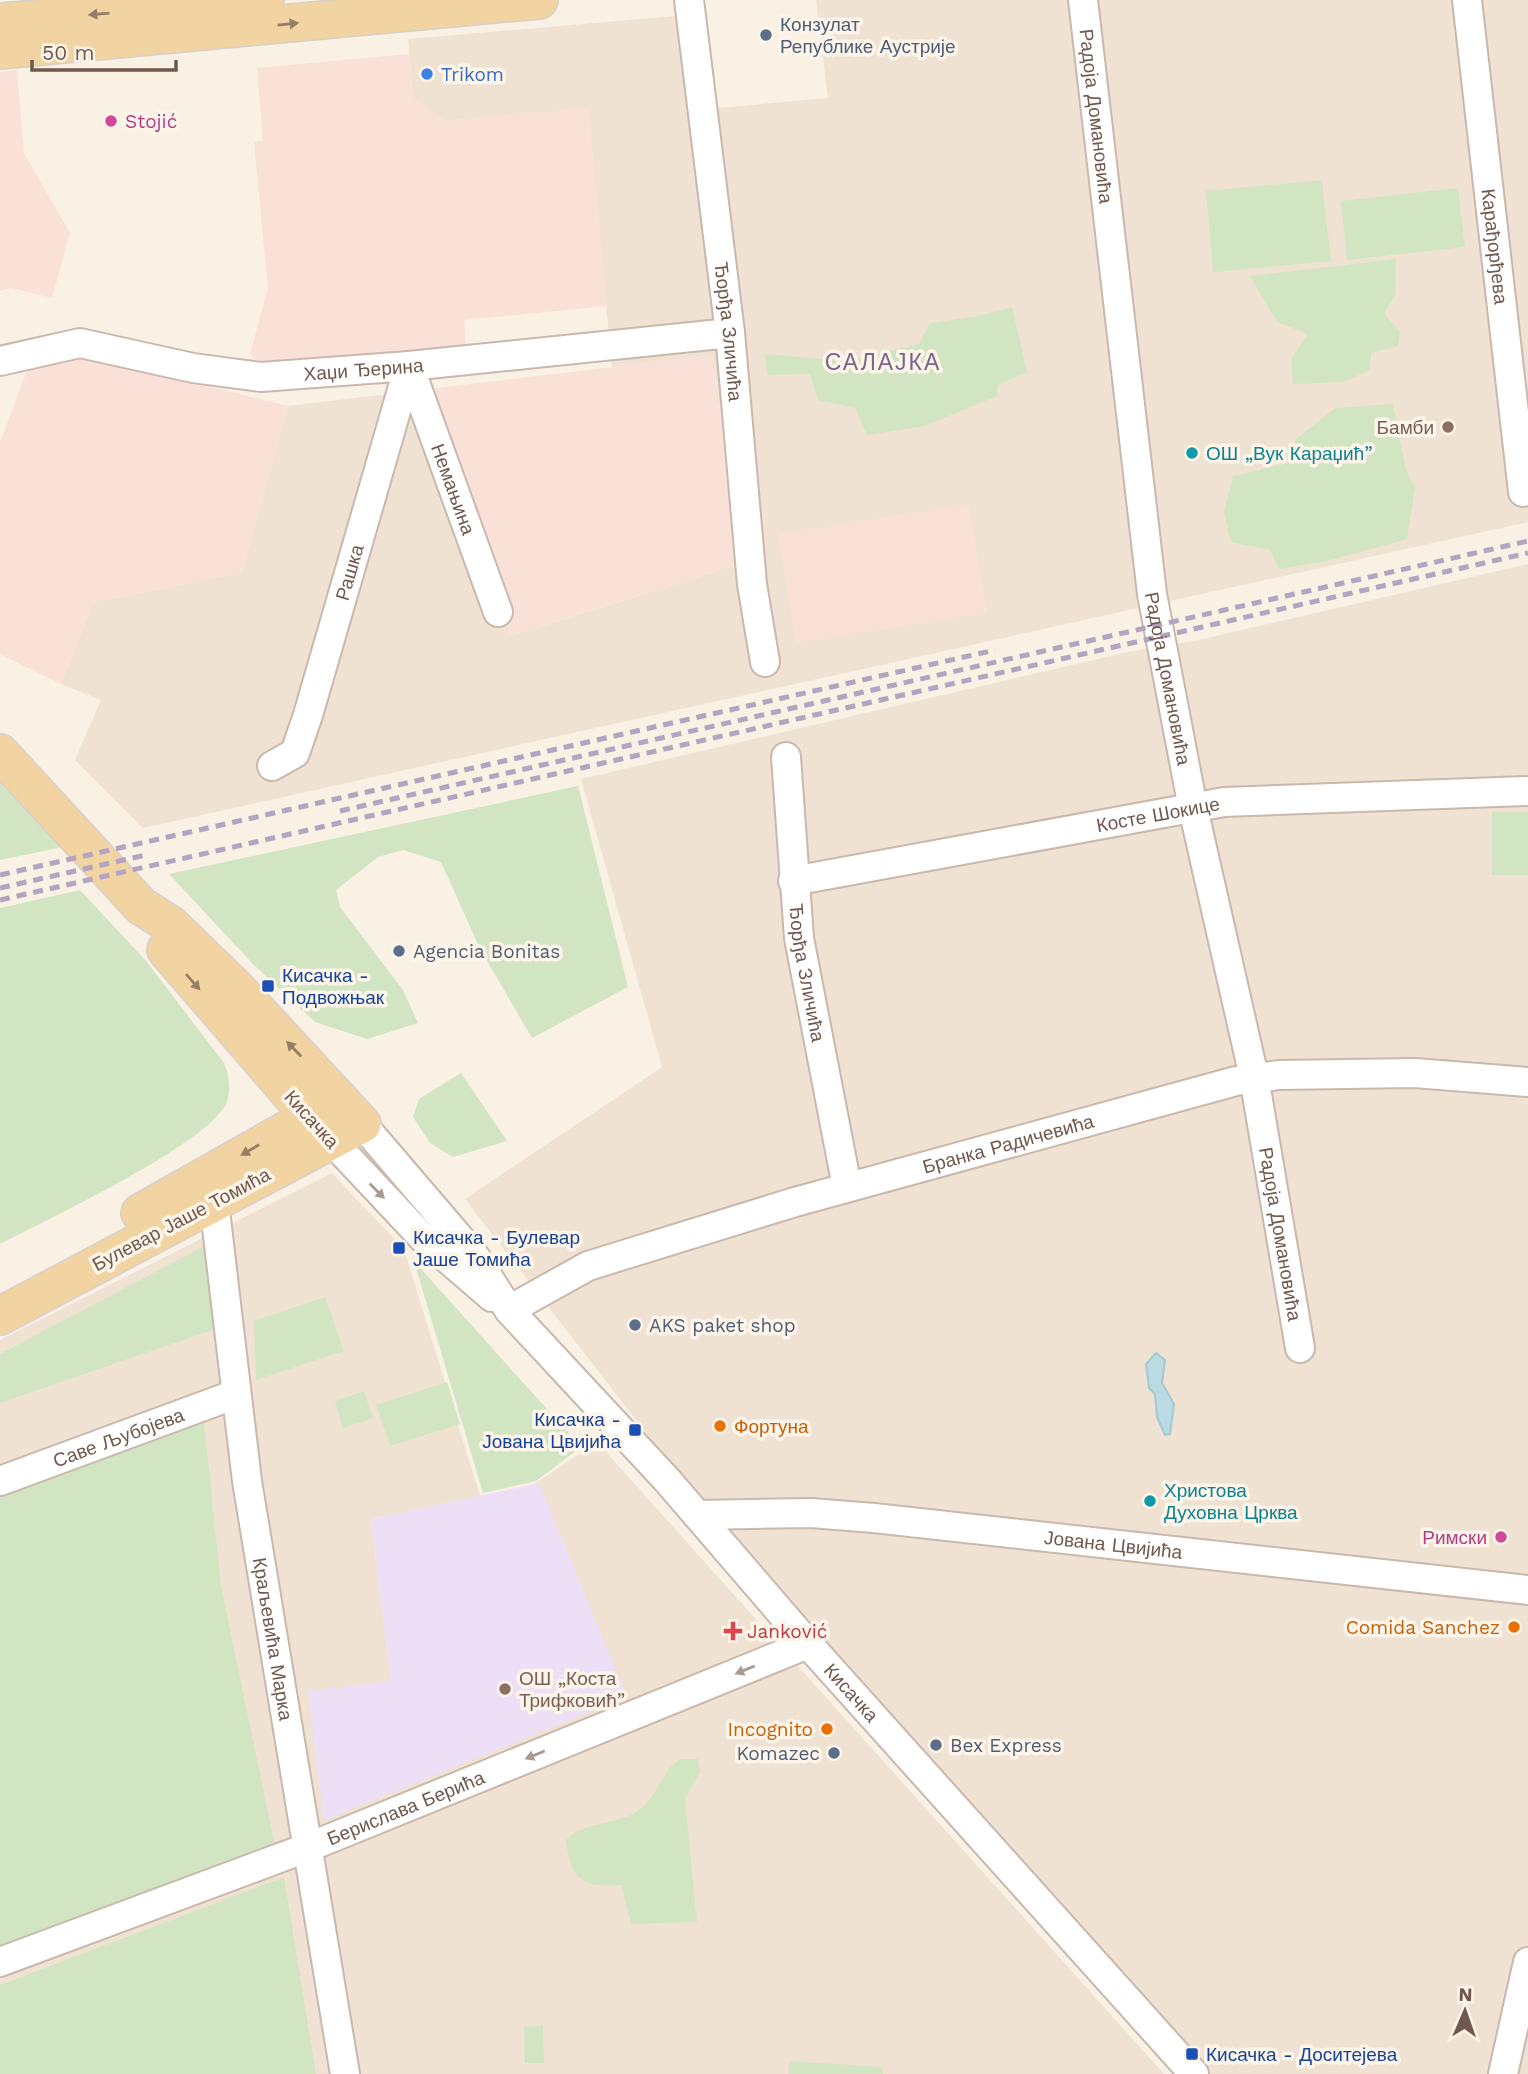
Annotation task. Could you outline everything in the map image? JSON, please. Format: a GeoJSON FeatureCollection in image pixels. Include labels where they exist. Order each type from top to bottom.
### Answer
{"type":"FeatureCollection","features":[{"type":"Feature","properties":{"kind":"main road"},"geometry":{"type":"LineString","coordinates":[[0,22],[265,0]]}},
{"type":"Feature","properties":{"kind":"main road"},"geometry":{"type":"LineString","coordinates":[[0,50],[539,0]]}},
{"type":"Feature","properties":{"kind":"main road","name":"Кисачка"},"geometry":{"type":"LineString","coordinates":[[0,753],[141,906],[154,936],[335,1120]]}},
{"type":"Feature","properties":{"kind":"main road","name":"Булевар Јаше Томића"},"geometry":{"type":"LineString","coordinates":[[0,1316],[214,1202],[335,1120]]}},
{"type":"Feature","properties":{"kind":"main road","name":"Булевар Јаше Томића"},"geometry":{"type":"LineString","coordinates":[[0,1289],[335,1120]]}},
{"type":"Feature","properties":{"kind":"street","name":"Ђорђа Зличића"},"geometry":{"type":"LineString","coordinates":[[689,0],[730,332],[752,584],[765,662]]}},
{"type":"Feature","properties":{"kind":"street","name":"Радоја Домановића"},"geometry":{"type":"LineString","coordinates":[[1083,0],[1152,594],[1194,808],[1254,1077],[1300,1348]]}},
{"type":"Feature","properties":{"kind":"street","name":"Карађорђева"},"geometry":{"type":"LineString","coordinates":[[1467,0],[1523,492]]}},
{"type":"Feature","properties":{"kind":"street","name":"Хаџи Ђерина"},"geometry":{"type":"LineString","coordinates":[[0,361],[80,343],[232,375],[289,375],[409,366],[730,332]]}},
{"type":"Feature","properties":{"kind":"street","name":"Немањина"},"geometry":{"type":"LineString","coordinates":[[409,366],[498,612]]}},
{"type":"Feature","properties":{"kind":"street","name":"Рашка"},"geometry":{"type":"LineString","coordinates":[[272,766],[295,753],[409,366]]}},
{"type":"Feature","properties":{"kind":"street","name":"Ђорђа Зличића"},"geometry":{"type":"LineString","coordinates":[[786,757],[799,939],[847,1187]]}},
{"type":"Feature","properties":{"kind":"street","name":"Косте Шокице"},"geometry":{"type":"LineString","coordinates":[[793,881],[1194,808],[1260,799],[1528,791]]}},
{"type":"Feature","properties":{"kind":"street","name":"Бранка Радичевића"},"geometry":{"type":"LineString","coordinates":[[509,1310],[588,1266],[847,1187],[1254,1077],[1415,1073],[1528,1082]]}},
{"type":"Feature","properties":{"kind":"street","name":"Кисачка"},"geometry":{"type":"LineString","coordinates":[[335,1120],[422,1237],[459,1271],[509,1310],[697,1515],[808,1644],[1194,2074]]}},
{"type":"Feature","properties":{"kind":"street","name":"Краљевића Марка"},"geometry":{"type":"LineString","coordinates":[[214,1202],[247,1481],[345,2074]]}},
{"type":"Feature","properties":{"kind":"street","name":"Саве Љубојева"},"geometry":{"type":"LineString","coordinates":[[0,1481],[236,1394]]}},
{"type":"Feature","properties":{"kind":"street","name":"Јована Цвијића"},"geometry":{"type":"LineString","coordinates":[[697,1515],[811,1513],[874,1518],[1528,1590]]}},
{"type":"Feature","properties":{"kind":"street","name":"Берислава Берића"},"geometry":{"type":"LineString","coordinates":[[0,1962],[309,1847],[808,1644]]}},
{"type":"Feature","properties":{"kind":"street"},"geometry":{"type":"LineString","coordinates":[[1503,2074],[1528,1962]]}},
{"type":"Feature","properties":{"kind":"shaded area"},"geometry":{"type":"Polygon","coordinates":[[[816,0],[1528,0],[1528,522],[143,828],[75,760],[101,700],[61,684],[93,603],[242,572],[288,406],[429,389],[510,636],[740,564],[713,356],[612,367],[588,108],[445,121],[413,98],[408,39],[676,16],[687,111],[828,98],[816,0]]]}},
{"type":"Feature","properties":{"kind":"shaded area"},"geometry":{"type":"Polygon","coordinates":[[[409,54],[413,98],[445,121],[588,107],[607,306],[464,320],[466,349],[261,366],[250,354],[268,289],[254,142],[263,141],[257,68],[409,54]]]}},
{"type":"Feature","properties":{"kind":"shaded area"},"geometry":{"type":"Polygon","coordinates":[[[17,70],[24,153],[70,233],[52,298],[11,288],[0,291],[0,72],[17,70]]]}},
{"type":"Feature","properties":{"kind":"shaded area"},"geometry":{"type":"Polygon","coordinates":[[[84,355],[288,406],[242,572],[93,603],[61,684],[0,654],[0,442],[28,368],[84,355]]]}},
{"type":"Feature","properties":{"kind":"shaded area"},"geometry":{"type":"Polygon","coordinates":[[[713,355],[740,564],[509,636],[429,389],[713,355]]]}},
{"type":"Feature","properties":{"kind":"shaded area"},"geometry":{"type":"Polygon","coordinates":[[[969,504],[987,613],[796,643],[778,534],[969,504]]]}},
{"type":"Feature","properties":{"kind":"shaded area"},"geometry":{"type":"Polygon","coordinates":[[[1528,564],[1528,2074],[1208,2074],[691,1491],[465,1199],[662,1067],[581,779],[1128,652],[1198,640],[1528,564]]]}},
{"type":"Feature","properties":{"kind":"shaded area"},"geometry":{"type":"Polygon","coordinates":[[[332,1173],[404,1249],[480,1496],[371,1519],[391,1681],[324,1820],[534,1484],[597,1442],[1164,2074],[0,2074],[0,1340],[332,1173]]]}},
{"type":"Feature","properties":{"kind":"shaded area"},"geometry":{"type":"Polygon","coordinates":[[[539,1483],[627,1697],[324,1820],[308,1691],[391,1681],[371,1519],[539,1483]]]}},
{"type":"Feature","properties":{"kind":"green space"},"geometry":{"type":"Polygon","coordinates":[[[1322,180],[1331,261],[1213,272],[1206,191],[1322,180]]]}},
{"type":"Feature","properties":{"kind":"green space"},"geometry":{"type":"Polygon","coordinates":[[[1458,188],[1465,247],[1347,260],[1341,201],[1458,188]]]}},
{"type":"Feature","properties":{"kind":"green space"},"geometry":{"type":"Polygon","coordinates":[[[1396,259],[1395,295],[1384,314],[1400,331],[1398,346],[1371,353],[1370,370],[1344,382],[1293,384],[1291,359],[1308,334],[1277,322],[1250,276],[1396,259]]]}},
{"type":"Feature","properties":{"kind":"green space"},"geometry":{"type":"Polygon","coordinates":[[[1012,307],[1027,372],[998,385],[997,396],[925,426],[867,435],[855,408],[818,400],[810,374],[767,375],[765,354],[847,361],[919,344],[930,323],[974,317],[1012,307]]]}},
{"type":"Feature","properties":{"kind":"green space"},"geometry":{"type":"Polygon","coordinates":[[[1393,404],[1406,470],[1415,488],[1407,539],[1327,561],[1279,569],[1270,550],[1231,542],[1224,512],[1233,476],[1296,461],[1295,440],[1335,408],[1393,404]]]}},
{"type":"Feature","properties":{"kind":"green space"},"geometry":{"type":"Polygon","coordinates":[[[0,782],[63,847],[0,860],[0,782]]]}},
{"type":"Feature","properties":{"kind":"green space"},"geometry":{"type":"Polygon","coordinates":[[[578,786],[628,987],[532,1038],[480,949],[441,862],[403,850],[378,857],[336,890],[340,907],[403,990],[418,1023],[367,1039],[315,1022],[253,964],[169,874],[578,786]]]}},
{"type":"Feature","properties":{"kind":"green space"},"geometry":{"type":"Polygon","coordinates":[[[1492,812],[1528,812],[1528,875],[1492,875],[1492,812]]]}},
{"type":"Feature","properties":{"kind":"green space"},"geometry":{"type":"Polygon","coordinates":[[[80,890],[146,961],[224,1063],[229,1083],[228,1099],[212,1121],[158,1160],[0,1244],[0,908],[80,890]]]}},
{"type":"Feature","properties":{"kind":"green space"},"geometry":{"type":"Polygon","coordinates":[[[461,1073],[507,1141],[453,1157],[430,1143],[413,1117],[419,1099],[461,1073]]]}},
{"type":"Feature","properties":{"kind":"green space"},"geometry":{"type":"Polygon","coordinates":[[[214,1241],[221,1327],[0,1403],[0,1354],[214,1241]]]}},
{"type":"Feature","properties":{"kind":"green space"},"geometry":{"type":"Polygon","coordinates":[[[414,1261],[581,1447],[536,1481],[483,1493],[414,1261]]]}},
{"type":"Feature","properties":{"kind":"green space"},"geometry":{"type":"Polygon","coordinates":[[[325,1297],[344,1351],[256,1380],[254,1321],[325,1297]]]}},
{"type":"Feature","properties":{"kind":"green space"},"geometry":{"type":"Polygon","coordinates":[[[447,1382],[460,1424],[390,1446],[376,1405],[447,1382]]]}},
{"type":"Feature","properties":{"kind":"green space"},"geometry":{"type":"Polygon","coordinates":[[[364,1391],[373,1418],[343,1428],[335,1401],[364,1391]]]}},
{"type":"Feature","properties":{"kind":"green space"},"geometry":{"type":"Polygon","coordinates":[[[204,1422],[221,1586],[275,1846],[0,1950],[0,1491],[204,1422]]]}},
{"type":"Feature","properties":{"kind":"green space"},"geometry":{"type":"Polygon","coordinates":[[[680,1759],[698,1759],[700,1772],[685,1799],[697,1922],[631,1924],[621,1885],[597,1885],[581,1879],[571,1865],[566,1840],[581,1830],[624,1818],[641,1809],[667,1772],[680,1759]]]}},
{"type":"Feature","properties":{"kind":"green space"},"geometry":{"type":"Polygon","coordinates":[[[284,1877],[316,2074],[0,2074],[0,1985],[284,1877]]]}},
{"type":"Feature","properties":{"kind":"green space"},"geometry":{"type":"Polygon","coordinates":[[[543,2026],[544,2063],[525,2063],[524,2027],[543,2026]]]}},
{"type":"Feature","properties":{"kind":"green space"},"geometry":{"type":"Polygon","coordinates":[[[789,2061],[882,2067],[883,2074],[789,2074],[789,2061]]]}},
{"type":"Feature","properties":{"kind":"water"},"geometry":{"type":"Polygon","coordinates":[[[1156,1353],[1165,1360],[1162,1383],[1174,1404],[1170,1434],[1165,1435],[1157,1417],[1155,1394],[1149,1388],[1146,1364],[1156,1353]]]}},
{"type":"Feature","properties":{"kind":"railway"},"geometry":{"type":"LineString","coordinates":[[340,811],[1528,541]]}},
{"type":"Feature","properties":{"kind":"railway"},"geometry":{"type":"LineString","coordinates":[[0,900],[1528,553]]}},
{"type":"Feature","properties":{"kind":"railway"},"geometry":{"type":"LineString","coordinates":[[0,875],[995,650]]}},
{"type":"Feature","properties":{"kind":"railway"},"geometry":{"type":"LineString","coordinates":[[0,888],[146,855]]}},
{"type":"Feature","properties":{"kind":"place","name":"Конзулат Републике Аустрије"},"geometry":{"type":"Point","coordinates":[766,35]}},
{"type":"Feature","properties":{"kind":"place","name":"Trikom"},"geometry":{"type":"Point","coordinates":[427,74]}},
{"type":"Feature","properties":{"kind":"place","name":"Stojić"},"geometry":{"type":"Point","coordinates":[111,121]}},
{"type":"Feature","properties":{"kind":"place","name":"Бамби"},"geometry":{"type":"Point","coordinates":[1448,427]}},
{"type":"Feature","properties":{"kind":"place","name":"ОШ „Вук Караџић”"},"geometry":{"type":"Point","coordinates":[1192,453]}},
{"type":"Feature","properties":{"kind":"place","name":"Agencia Bonitas"},"geometry":{"type":"Point","coordinates":[399,951]}},
{"type":"Feature","properties":{"kind":"place","name":"Кисачка - Подвожњак"},"geometry":{"type":"Point","coordinates":[268,986]}},
{"type":"Feature","properties":{"kind":"place","name":"Кисачка - Булевар Јаше Томића"},"geometry":{"type":"Point","coordinates":[399,1248]}},
{"type":"Feature","properties":{"kind":"place","name":"AKS paket shop"},"geometry":{"type":"Point","coordinates":[635,1325]}},
{"type":"Feature","properties":{"kind":"place","name":"Фортуна"},"geometry":{"type":"Point","coordinates":[720,1426]}},
{"type":"Feature","properties":{"kind":"place","name":"Кисачка - Јована Цвијића"},"geometry":{"type":"Point","coordinates":[635,1430]}},
{"type":"Feature","properties":{"kind":"place","name":"Христова Духовна Црква"},"geometry":{"type":"Point","coordinates":[1150,1501]}},
{"type":"Feature","properties":{"kind":"place","name":"Римски"},"geometry":{"type":"Point","coordinates":[1501,1537]}},
{"type":"Feature","properties":{"kind":"place","name":"Comida Sanchez"},"geometry":{"type":"Point","coordinates":[1514,1627]}},
{"type":"Feature","properties":{"kind":"place","name":"Janković"},"geometry":{"type":"Point","coordinates":[733,1631]}},
{"type":"Feature","properties":{"kind":"place","name":"ОШ „Коста Трифковић”"},"geometry":{"type":"Point","coordinates":[505,1689]}},
{"type":"Feature","properties":{"kind":"place","name":"Incognito"},"geometry":{"type":"Point","coordinates":[827,1729]}},
{"type":"Feature","properties":{"kind":"place","name":"Bex Express"},"geometry":{"type":"Point","coordinates":[936,1745]}},
{"type":"Feature","properties":{"kind":"place","name":"Komazec"},"geometry":{"type":"Point","coordinates":[834,1753]}},
{"type":"Feature","properties":{"kind":"place","name":"Кисачка - Доситејева"},"geometry":{"type":"Point","coordinates":[1192,2054]}},
{"type":"Feature","properties":{"kind":"district","name":"САЛАЈКА"},"geometry":{"type":"Point","coordinates":[883,362]}}]}
